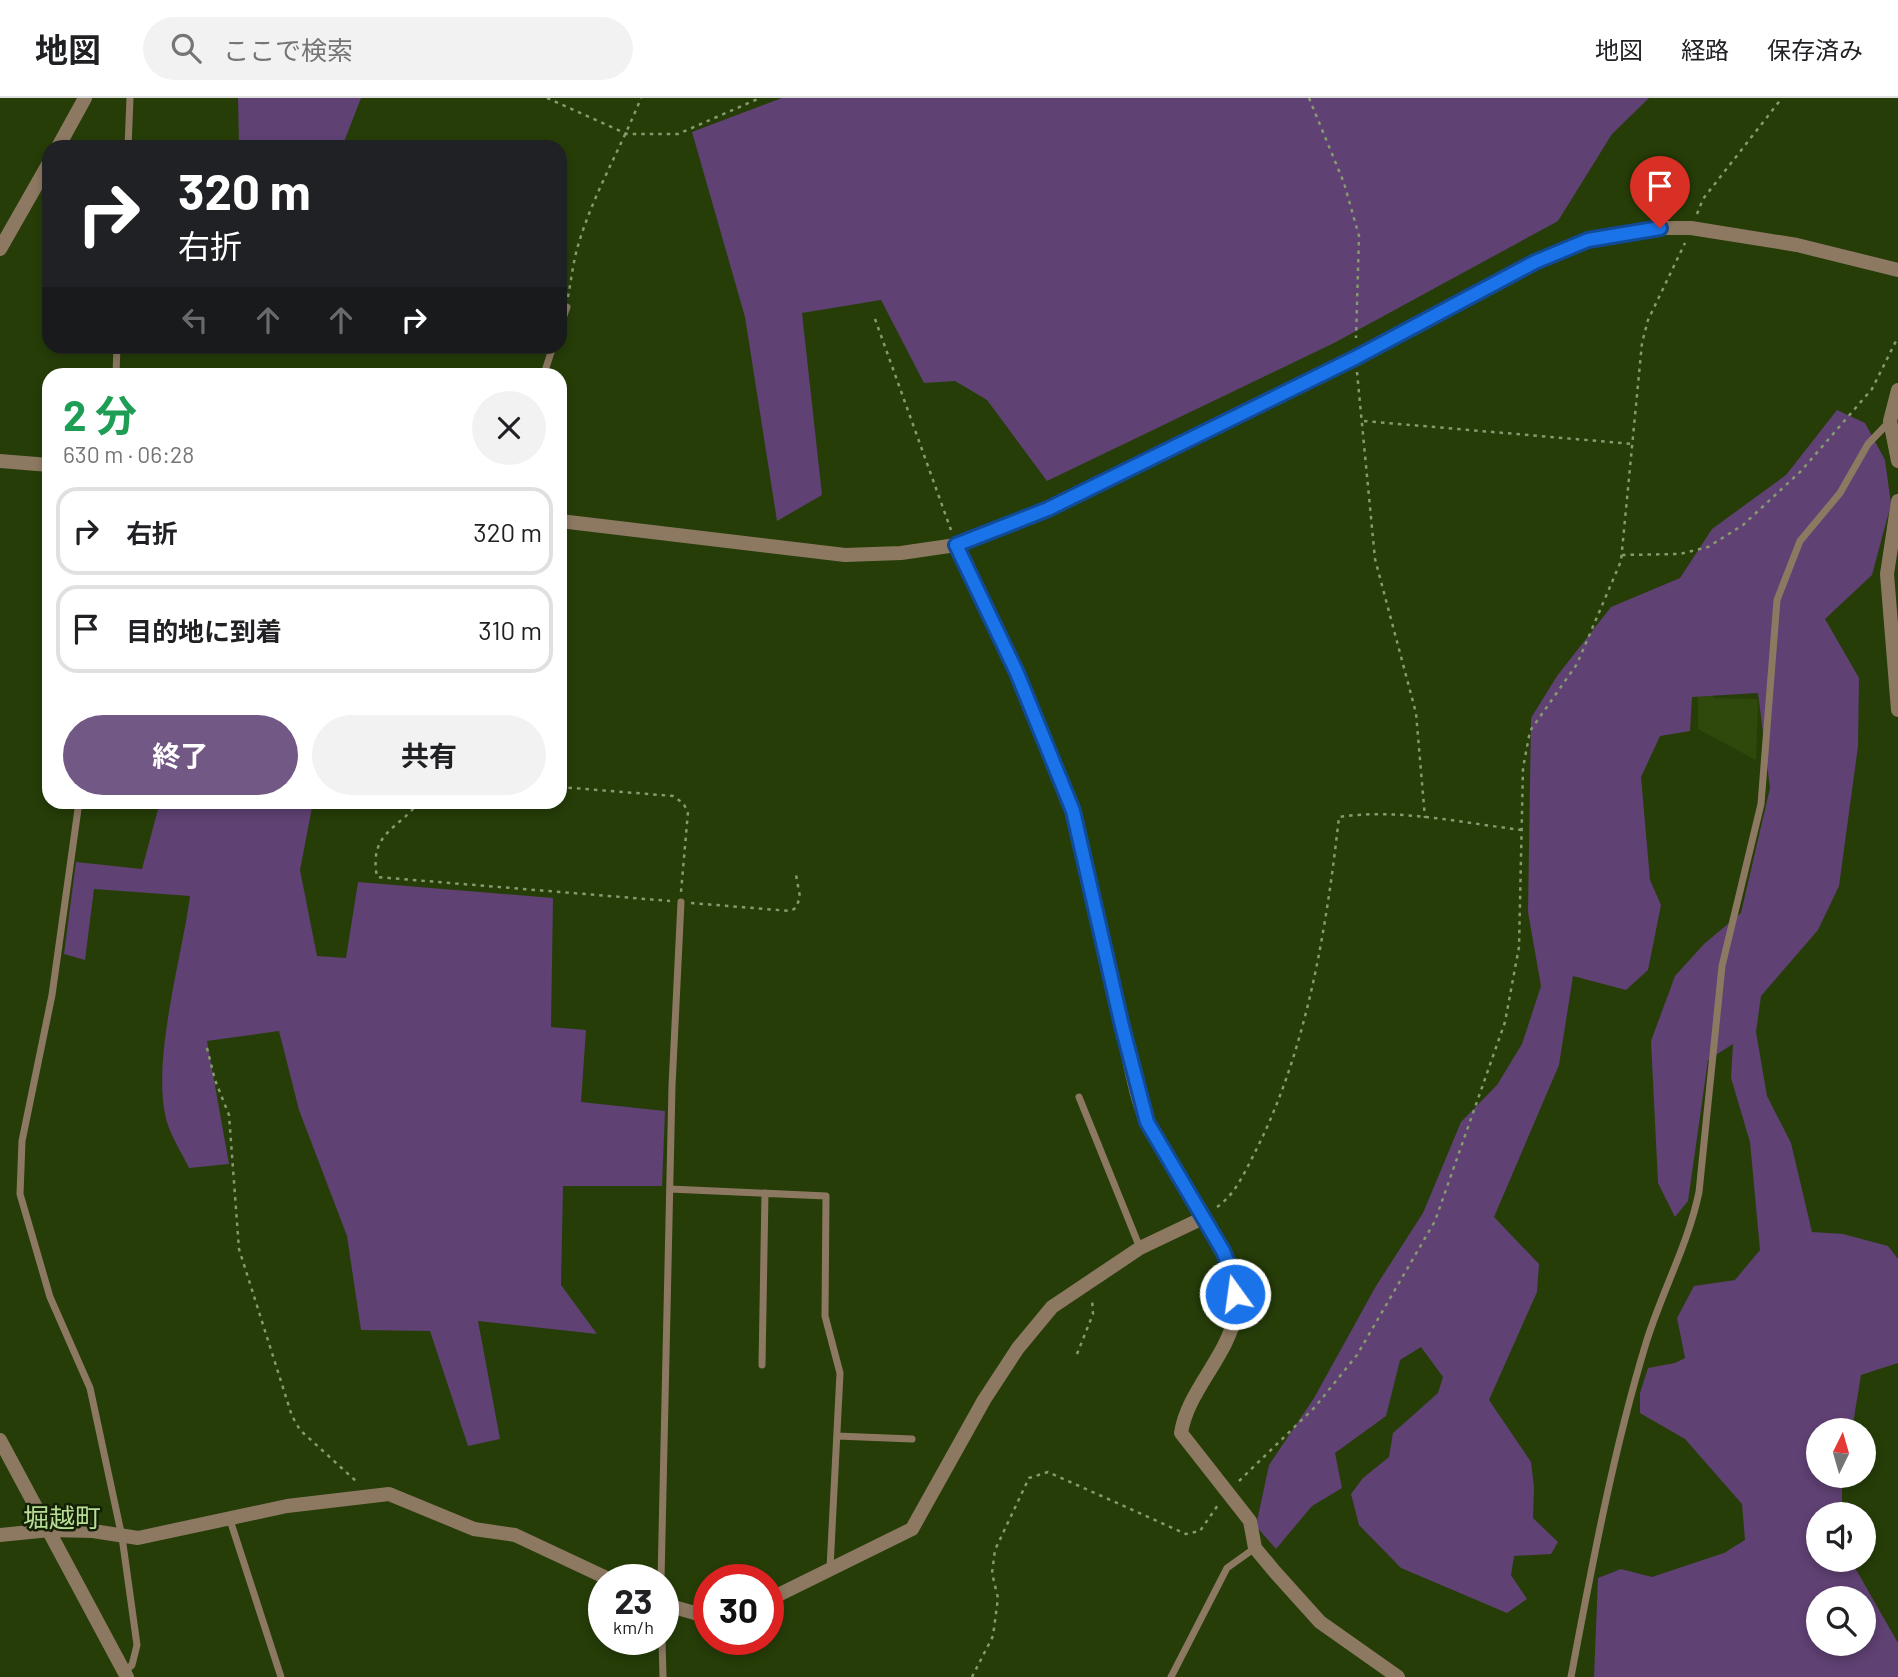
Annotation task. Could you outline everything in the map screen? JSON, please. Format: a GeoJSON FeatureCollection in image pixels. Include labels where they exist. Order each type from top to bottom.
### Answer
{"type":"FeatureCollection","features":[{"type":"Feature","properties":{"kind":"street"},"geometry":{"type":"LineString","coordinates":[[62,140],[85,98]]}},
{"type":"Feature","properties":{"kind":"street"},"geometry":{"type":"LineString","coordinates":[[0,249],[42,175]]}},
{"type":"Feature","properties":{"kind":"street"},"geometry":{"type":"LineString","coordinates":[[567,523],[845,555],[901,553],[956,545],[1048,509],[1355,358],[1535,262],[1588,240],[1660,228],[1691,228],[1797,245],[1898,270]]}},
{"type":"Feature","properties":{"kind":"street"},"geometry":{"type":"LineString","coordinates":[[1898,390],[1889,421],[1898,461]]}},
{"type":"Feature","properties":{"kind":"street"},"geometry":{"type":"LineString","coordinates":[[0,461],[42,465]]}},
{"type":"Feature","properties":{"kind":"street"},"geometry":{"type":"LineString","coordinates":[[1898,501],[1897,528],[1887,574],[1898,710]]}},
{"type":"Feature","properties":{"kind":"street"},"geometry":{"type":"LineString","coordinates":[[1122,1026],[1147,1122],[1203,1218],[1234,1278],[1236,1310],[1228,1336],[1190,1405],[1181,1433],[1196,1457],[1250,1521],[1255,1548],[1321,1622],[1398,1677]]}},
{"type":"Feature","properties":{"kind":"street"},"geometry":{"type":"LineString","coordinates":[[784,1593],[830,1572],[912,1528],[984,1400],[1018,1348],[1052,1307],[1140,1248],[1203,1218]]}},
{"type":"Feature","properties":{"kind":"street"},"geometry":{"type":"LineString","coordinates":[[0,1440],[126,1674]]}},
{"type":"Feature","properties":{"kind":"street"},"geometry":{"type":"LineString","coordinates":[[0,1535],[50,1530],[93,1531],[138,1538],[287,1506],[388,1494],[474,1530],[515,1535],[588,1569]]}},
{"type":"Feature","properties":{"kind":"lane"},"geometry":{"type":"LineString","coordinates":[[128,140],[130,98]]}},
{"type":"Feature","properties":{"kind":"lane"},"geometry":{"type":"LineString","coordinates":[[1571,1677],[1604,1502],[1628,1410],[1646,1342],[1684,1250],[1699,1192],[1722,966],[1731,923],[1753,851],[1761,804],[1777,600],[1800,541],[1840,493],[1868,444],[1889,421]]}},
{"type":"Feature","properties":{"kind":"lane"},"geometry":{"type":"LineString","coordinates":[[956,545],[1017,673],[1073,811],[1122,1026]]}},
{"type":"Feature","properties":{"kind":"lane"},"geometry":{"type":"LineString","coordinates":[[78,809],[52,995],[22,1141],[20,1194],[50,1297],[90,1388],[122,1537],[137,1645],[132,1665],[126,1674]]}},
{"type":"Feature","properties":{"kind":"lane"},"geometry":{"type":"LineString","coordinates":[[661,1564],[670,1189],[681,902]]}},
{"type":"Feature","properties":{"kind":"lane"},"geometry":{"type":"LineString","coordinates":[[1079,1097],[1140,1248]]}},
{"type":"Feature","properties":{"kind":"lane"},"geometry":{"type":"LineString","coordinates":[[670,1189],[826,1196],[825,1316],[840,1373],[830,1572]]}},
{"type":"Feature","properties":{"kind":"lane"},"geometry":{"type":"LineString","coordinates":[[762,1365],[765,1194]]}},
{"type":"Feature","properties":{"kind":"lane"},"geometry":{"type":"LineString","coordinates":[[837,1436],[912,1439]]}},
{"type":"Feature","properties":{"kind":"lane"},"geometry":{"type":"LineString","coordinates":[[230,1520],[281,1677]]}},
{"type":"Feature","properties":{"kind":"lane"},"geometry":{"type":"LineString","coordinates":[[1171,1677],[1227,1568],[1255,1548]]}},
{"type":"Feature","properties":{"kind":"lane"},"geometry":{"type":"LineString","coordinates":[[662,1655],[663,1677]]}},
{"type":"Feature","properties":{"kind":"path"},"geometry":{"type":"LineString","coordinates":[[547,98],[627,134],[678,134],[760,98]]}},
{"type":"Feature","properties":{"kind":"path"},"geometry":{"type":"LineString","coordinates":[[567,302],[578,248],[605,176],[627,134],[641,98]]}},
{"type":"Feature","properties":{"kind":"path"},"geometry":{"type":"LineString","coordinates":[[1309,98],[1344,183],[1359,236],[1355,358],[1375,559],[1416,712],[1425,818]]}},
{"type":"Feature","properties":{"kind":"path"},"geometry":{"type":"LineString","coordinates":[[972,1677],[993,1636],[998,1598],[992,1573],[995,1550],[1029,1478],[1048,1472],[1186,1534],[1200,1531],[1228,1492],[1315,1407],[1357,1355],[1435,1221],[1505,1022],[1519,947],[1523,768],[1530,731],[1577,664],[1622,555],[1642,343],[1648,320],[1703,199],[1782,98]]}},
{"type":"Feature","properties":{"kind":"path"},"geometry":{"type":"LineString","coordinates":[[875,319],[956,545]]}},
{"type":"Feature","properties":{"kind":"path"},"geometry":{"type":"LineString","coordinates":[[1622,555],[1680,554],[1708,547],[1743,525],[1801,471],[1872,389],[1898,337]]}},
{"type":"Feature","properties":{"kind":"path"},"geometry":{"type":"LineString","coordinates":[[1363,421],[1633,444]]}},
{"type":"Feature","properties":{"kind":"path"},"geometry":{"type":"LineString","coordinates":[[567,788],[673,796],[683,803],[688,812],[681,902]]}},
{"type":"Feature","properties":{"kind":"path"},"geometry":{"type":"LineString","coordinates":[[412,809],[378,842],[374,862],[377,877],[789,911],[796,908],[800,897],[796,875]]}},
{"type":"Feature","properties":{"kind":"path"},"geometry":{"type":"LineString","coordinates":[[1203,1218],[1224,1202],[1238,1185],[1265,1133],[1313,988],[1339,817],[1358,814],[1425,818],[1522,830]]}},
{"type":"Feature","properties":{"kind":"path"},"geometry":{"type":"LineString","coordinates":[[207,1048],[215,1080],[229,1115],[239,1249],[292,1416],[300,1430],[356,1481],[366,1496]]}},
{"type":"Feature","properties":{"kind":"path"},"geometry":{"type":"LineString","coordinates":[[1077,1354],[1093,1314],[1091,1293],[1086,1282]]}},
{"type":"Feature","properties":{"kind":"shaded area"},"geometry":{"type":"Polygon","coordinates":[[[238,98],[361,98],[345,140],[239,140],[238,98]]]}},
{"type":"Feature","properties":{"kind":"shaded area"},"geometry":{"type":"Polygon","coordinates":[[[782,98],[1649,98],[1612,134],[1558,221],[1334,343],[1047,481],[987,400],[955,381],[924,383],[881,300],[802,313],[822,495],[777,521],[745,317],[692,132],[782,98]]]}},
{"type":"Feature","properties":{"kind":"shaded area"},"geometry":{"type":"Polygon","coordinates":[[[1837,410],[1865,423],[1885,460],[1891,504],[1872,575],[1825,619],[1859,678],[1858,746],[1839,886],[1818,930],[1761,996],[1756,1032],[1767,1096],[1791,1143],[1812,1232],[1843,1234],[1888,1246],[1898,1259],[1898,1363],[1861,1375],[1854,1418],[1806,1418],[1806,1488],[1842,1488],[1842,1502],[1806,1502],[1806,1572],[1857,1572],[1865,1586],[1806,1586],[1806,1656],[1876,1656],[1876,1604],[1898,1643],[1898,1677],[1594,1677],[1598,1578],[1621,1569],[1652,1577],[1724,1553],[1745,1540],[1742,1504],[1685,1439],[1640,1413],[1640,1393],[1648,1368],[1675,1363],[1685,1358],[1677,1318],[1694,1286],[1735,1280],[1760,1250],[1750,1142],[1731,1078],[1733,1044],[1708,1060],[1688,1201],[1675,1217],[1658,1183],[1651,1041],[1675,976],[1704,944],[1741,913],[1770,788],[1758,693],[1692,697],[1690,731],[1660,736],[1641,777],[1650,880],[1661,905],[1648,970],[1626,990],[1573,976],[1559,1065],[1494,1217],[1539,1264],[1537,1292],[1489,1400],[1531,1462],[1534,1487],[1533,1518],[1558,1542],[1551,1554],[1514,1556],[1511,1575],[1527,1599],[1507,1613],[1401,1568],[1359,1525],[1351,1494],[1363,1478],[1389,1457],[1393,1433],[1438,1393],[1443,1377],[1421,1347],[1400,1360],[1386,1416],[1335,1453],[1342,1488],[1312,1506],[1276,1549],[1256,1526],[1269,1465],[1314,1398],[1376,1286],[1423,1213],[1461,1122],[1497,1085],[1522,1044],[1541,986],[1528,912],[1531,718],[1557,676],[1611,607],[1680,578],[1712,529],[1786,475],[1837,410]]]}},
{"type":"Feature","properties":{"kind":"shaded area"},"geometry":{"type":"Polygon","coordinates":[[[1698,689],[1714,690],[1713,698],[1758,699],[1756,760],[1698,729],[1698,689]]]}},
{"type":"Feature","properties":{"kind":"shaded area"},"geometry":{"type":"Polygon","coordinates":[[[158,809],[312,809],[300,870],[317,956],[346,958],[358,882],[553,898],[551,1027],[586,1030],[581,1102],[665,1111],[662,1186],[563,1186],[561,1285],[597,1334],[478,1321],[500,1439],[468,1446],[430,1331],[361,1330],[347,1236],[299,1110],[279,1031],[207,1041],[229,1164],[189,1168],[169,1128],[162,1090],[170,1006],[190,896],[94,889],[85,960],[64,954],[76,862],[142,869],[158,809]]]}},
{"type":"Feature","properties":{"kind":"district","name":"堀越町"},"geometry":{"type":"Point","coordinates":[62,1516]}},
{"type":"Feature","properties":{"kind":"route"},"geometry":{"type":"LineString","coordinates":[[1235,1294],[1234,1278],[1223,1251],[1147,1122],[1073,811],[1017,673],[956,545],[990,534],[1048,509],[1355,358],[1535,262],[1588,240],[1660,228]]}}]}
